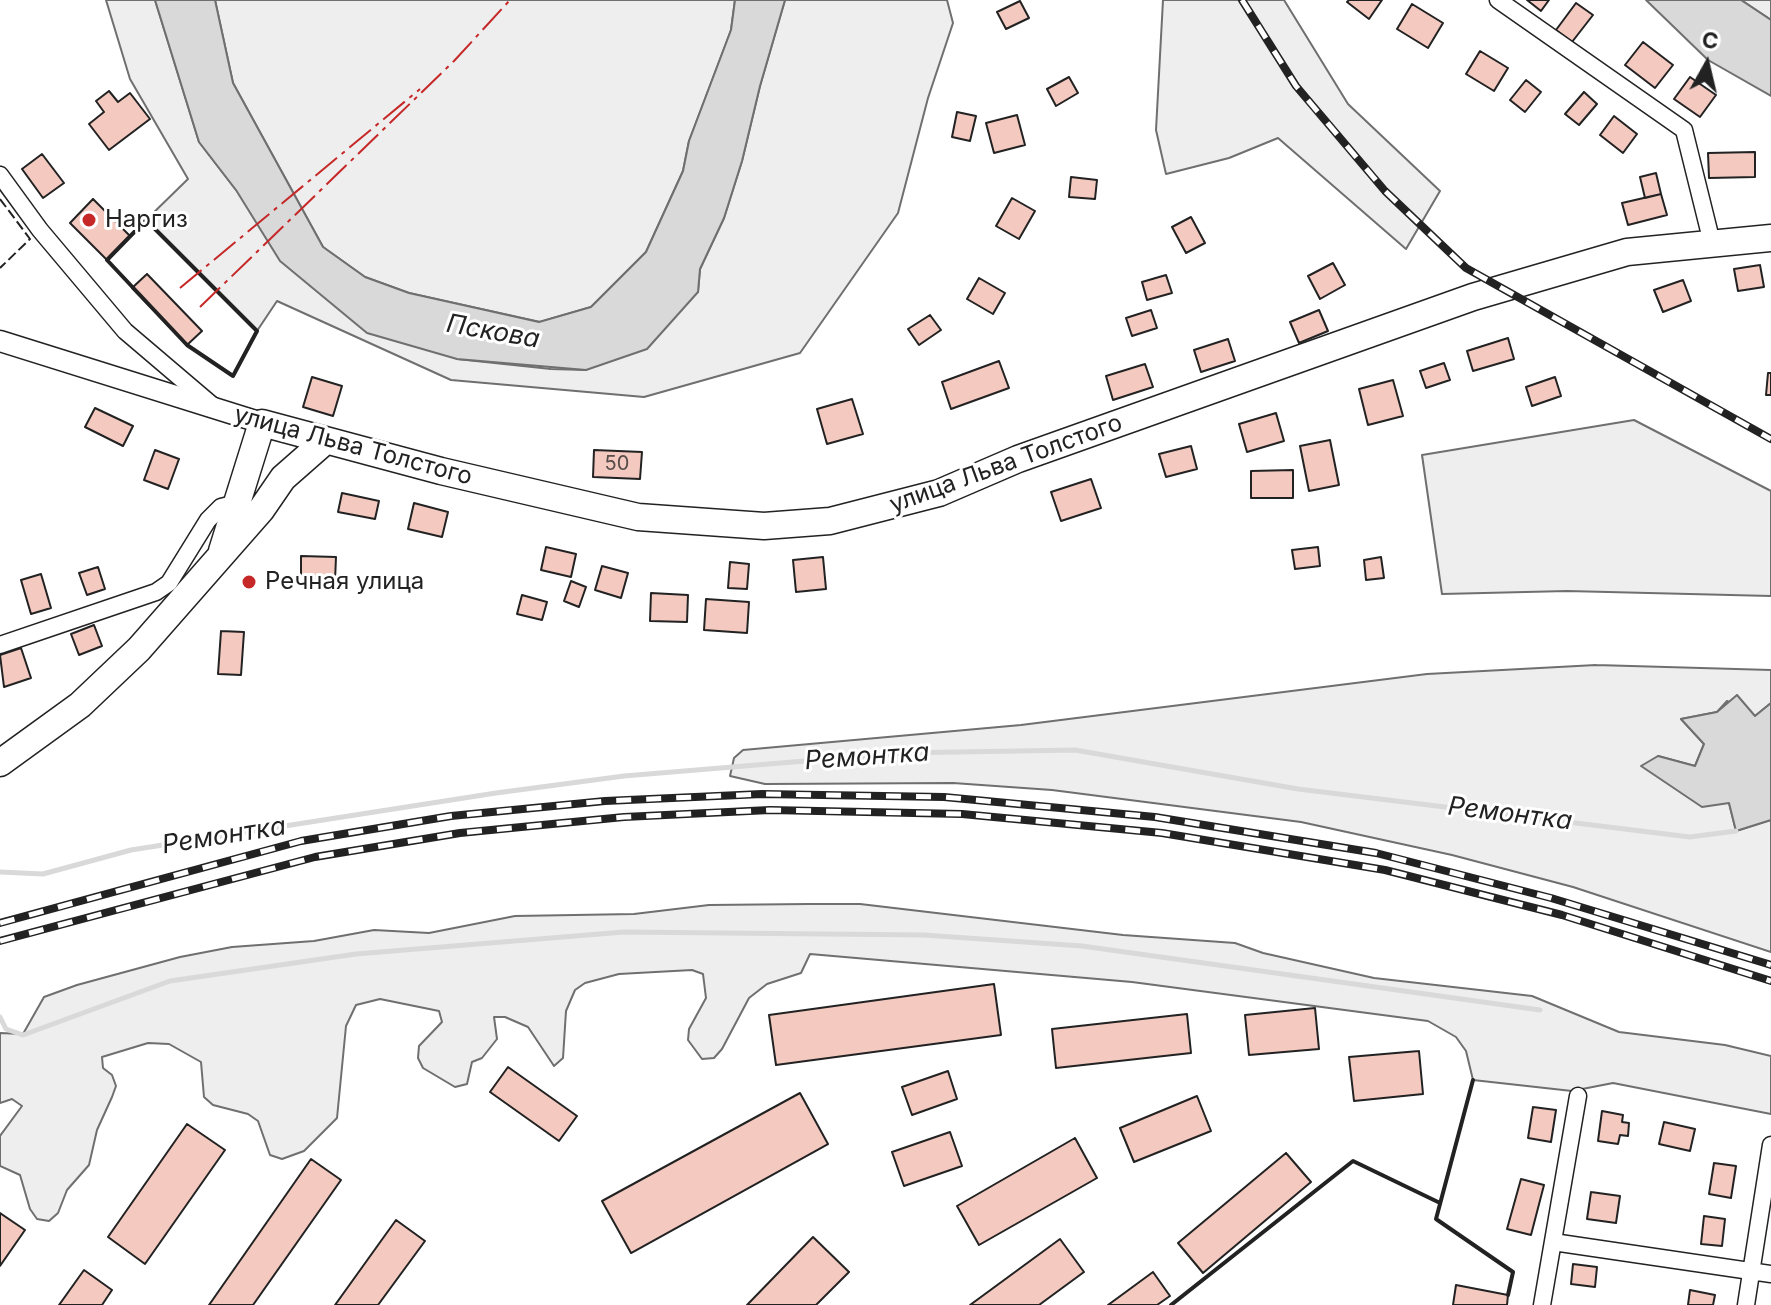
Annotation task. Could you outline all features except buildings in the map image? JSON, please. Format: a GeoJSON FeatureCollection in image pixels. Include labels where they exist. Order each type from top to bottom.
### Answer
{"type":"FeatureCollection","features":[{"type":"Feature","properties":{"kind":"main road","name":"улица Льва Толстого"},"geometry":{"type":"LineString","coordinates":[[262,423],[324,442],[638,517],[764,526],[830,521],[939,493],[1018,459],[1473,297],[1627,252],[1771,238]]}},
{"type":"Feature","properties":{"kind":"main road"},"geometry":{"type":"LineString","coordinates":[[222,551],[262,423]]}},
{"type":"Feature","properties":{"kind":"main road"},"geometry":{"type":"LineString","coordinates":[[0,763],[80,705],[139,649],[261,510],[283,478],[324,442]]}},
{"type":"Feature","properties":{"kind":"street"},"geometry":{"type":"LineString","coordinates":[[1498,0],[1684,130],[1712,243]]}},
{"type":"Feature","properties":{"kind":"street"},"geometry":{"type":"LineString","coordinates":[[0,175],[75,273],[125,331],[217,409]]}},
{"type":"Feature","properties":{"kind":"street","name":"улица Льва Толстого"},"geometry":{"type":"LineString","coordinates":[[0,341],[262,423]]}},
{"type":"Feature","properties":{"kind":"street"},"geometry":{"type":"LineString","coordinates":[[0,645],[156,592],[169,583],[208,520],[221,507],[237,503]]}},
{"type":"Feature","properties":{"kind":"street"},"geometry":{"type":"LineString","coordinates":[[1542,1305],[1578,1096]]}},
{"type":"Feature","properties":{"kind":"street"},"geometry":{"type":"LineString","coordinates":[[1746,1305],[1771,1145]]}},
{"type":"Feature","properties":{"kind":"street"},"geometry":{"type":"LineString","coordinates":[[1553,1242],[1771,1274]]}},
{"type":"Feature","properties":{"kind":"shaded area"},"geometry":{"type":"Polygon","coordinates":[[[106,0],[155,0],[199,142],[236,190],[457,359],[586,370],[698,292],[700,269],[724,218],[742,161],[785,0],[947,0],[953,23],[928,98],[898,213],[800,353],[644,397],[451,380],[277,301],[257,331],[146,220],[188,179],[130,79],[106,0]]]}},
{"type":"Feature","properties":{"kind":"shaded area"},"geometry":{"type":"Polygon","coordinates":[[[215,0],[735,0],[731,30],[689,141],[683,171],[646,252],[591,307],[540,322],[409,293],[365,277],[323,247],[233,83],[215,0]]]}},
{"type":"Feature","properties":{"kind":"shaded area"},"geometry":{"type":"Polygon","coordinates":[[[1163,0],[1284,0],[1348,104],[1440,191],[1406,249],[1278,138],[1229,158],[1166,174],[1156,130],[1163,0]]]}},
{"type":"Feature","properties":{"kind":"shaded area"},"geometry":{"type":"Polygon","coordinates":[[[1741,0],[1771,0],[1771,20],[1741,0]]]}},
{"type":"Feature","properties":{"kind":"shaded area"},"geometry":{"type":"Polygon","coordinates":[[[1634,420],[1771,491],[1771,596],[1567,591],[1442,594],[1422,455],[1634,420]]]}},
{"type":"Feature","properties":{"kind":"shaded area"},"geometry":{"type":"Polygon","coordinates":[[[1596,665],[1771,670],[1771,703],[1755,716],[1727,701],[1717,712],[1681,719],[1704,744],[1695,766],[1658,756],[1729,803],[1736,831],[1771,820],[1771,952],[1573,887],[1452,855],[1301,822],[1052,790],[953,783],[765,784],[730,776],[734,758],[743,750],[1021,725],[1427,674],[1596,665]]]}},
{"type":"Feature","properties":{"kind":"shaded area"},"geometry":{"type":"Polygon","coordinates":[[[860,904],[1123,935],[1235,943],[1263,953],[1374,978],[1532,996],[1619,1032],[1725,1045],[1771,1056],[1771,1114],[1613,1083],[1572,1091],[1473,1080],[1466,1051],[1456,1037],[1428,1021],[1132,982],[810,954],[801,973],[767,984],[749,998],[714,1058],[702,1059],[688,1040],[689,1029],[706,998],[703,974],[692,970],[619,974],[585,983],[575,990],[566,1011],[563,1058],[554,1066],[528,1027],[505,1017],[494,1017],[497,1039],[482,1058],[472,1062],[467,1084],[455,1087],[423,1068],[418,1058],[419,1046],[442,1022],[439,1011],[380,999],[356,1005],[346,1026],[337,1118],[304,1151],[282,1159],[270,1155],[258,1121],[248,1114],[213,1105],[204,1097],[201,1062],[169,1044],[148,1043],[102,1057],[103,1068],[112,1075],[116,1086],[97,1130],[89,1165],[67,1190],[58,1213],[49,1221],[37,1219],[30,1209],[20,1175],[0,1166],[0,1136],[22,1106],[12,1099],[0,1103],[0,1033],[23,1034],[44,997],[77,985],[180,957],[232,947],[314,941],[374,930],[429,933],[515,916],[634,914],[709,905],[860,904]]]}},
{"type":"Feature","properties":{"kind":"water","name":"Пскова"},"geometry":{"type":"Polygon","coordinates":[[[155,0],[215,0],[233,83],[323,247],[365,277],[409,293],[539,322],[591,307],[646,252],[683,171],[689,141],[731,30],[735,0],[785,0],[742,161],[724,218],[700,269],[698,292],[647,349],[586,370],[457,359],[367,333],[280,261],[236,190],[199,142],[155,0]]]}},
{"type":"Feature","properties":{"kind":"water"},"geometry":{"type":"Polygon","coordinates":[[[1646,0],[1741,0],[1771,20],[1771,96],[1708,60],[1646,0]]]}},
{"type":"Feature","properties":{"kind":"water"},"geometry":{"type":"Polygon","coordinates":[[[1737,695],[1755,716],[1771,703],[1771,820],[1736,831],[1729,803],[1702,807],[1641,766],[1658,756],[1695,766],[1704,744],[1681,719],[1717,712],[1737,695]]]}},
{"type":"Feature","properties":{"kind":"waterway","name":"Ремонтка"},"geometry":{"type":"LineString","coordinates":[[0,872],[43,874],[131,850],[624,776],[901,753],[1075,750],[1298,789],[1690,837],[1736,831]]}},
{"type":"Feature","properties":{"kind":"waterway"},"geometry":{"type":"LineString","coordinates":[[0,1017],[6,1029],[23,1035],[170,981],[356,954],[624,932],[924,935],[1082,946],[1540,1010]]}},
{"type":"Feature","properties":{"kind":"railway"},"geometry":{"type":"LineString","coordinates":[[1242,0],[1296,86],[1385,191],[1466,268],[1771,439]]}},
{"type":"Feature","properties":{"kind":"railway"},"geometry":{"type":"LineString","coordinates":[[0,923],[301,841],[451,816],[605,801],[762,794],[944,797],[1155,817],[1376,853],[1551,898],[1771,965]]}},
{"type":"Feature","properties":{"kind":"railway"},"geometry":{"type":"LineString","coordinates":[[0,941],[315,857],[460,833],[624,817],[770,810],[962,814],[1162,833],[1385,870],[1562,915],[1771,981]]}},
{"type":"Feature","properties":{"kind":"fence"},"geometry":{"type":"LineString","coordinates":[[0,199],[30,239],[0,268]]}},
{"type":"Feature","properties":{"kind":"wall"},"geometry":{"type":"LineString","coordinates":[[146,220],[257,331],[233,376],[187,345],[107,260],[146,220]]}},
{"type":"Feature","properties":{"kind":"wall"},"geometry":{"type":"LineString","coordinates":[[1473,1080],[1436,1219],[1513,1272],[1508,1295]]}},
{"type":"Feature","properties":{"kind":"wall"},"geometry":{"type":"LineString","coordinates":[[1171,1305],[1353,1161],[1438,1202]]}},
{"type":"Feature","properties":{"kind":"power"},"geometry":{"type":"LineString","coordinates":[[200,307],[454,61],[510,0]]}},
{"type":"Feature","properties":{"kind":"power"},"geometry":{"type":"LineString","coordinates":[[180,288],[420,89]]}},
{"type":"Feature","properties":{"kind":"place","name":"Наргиз"},"geometry":{"type":"Point","coordinates":[89,220]}},
{"type":"Feature","properties":{"kind":"place","name":"Речная улица"},"geometry":{"type":"Point","coordinates":[249,582]}}]}
